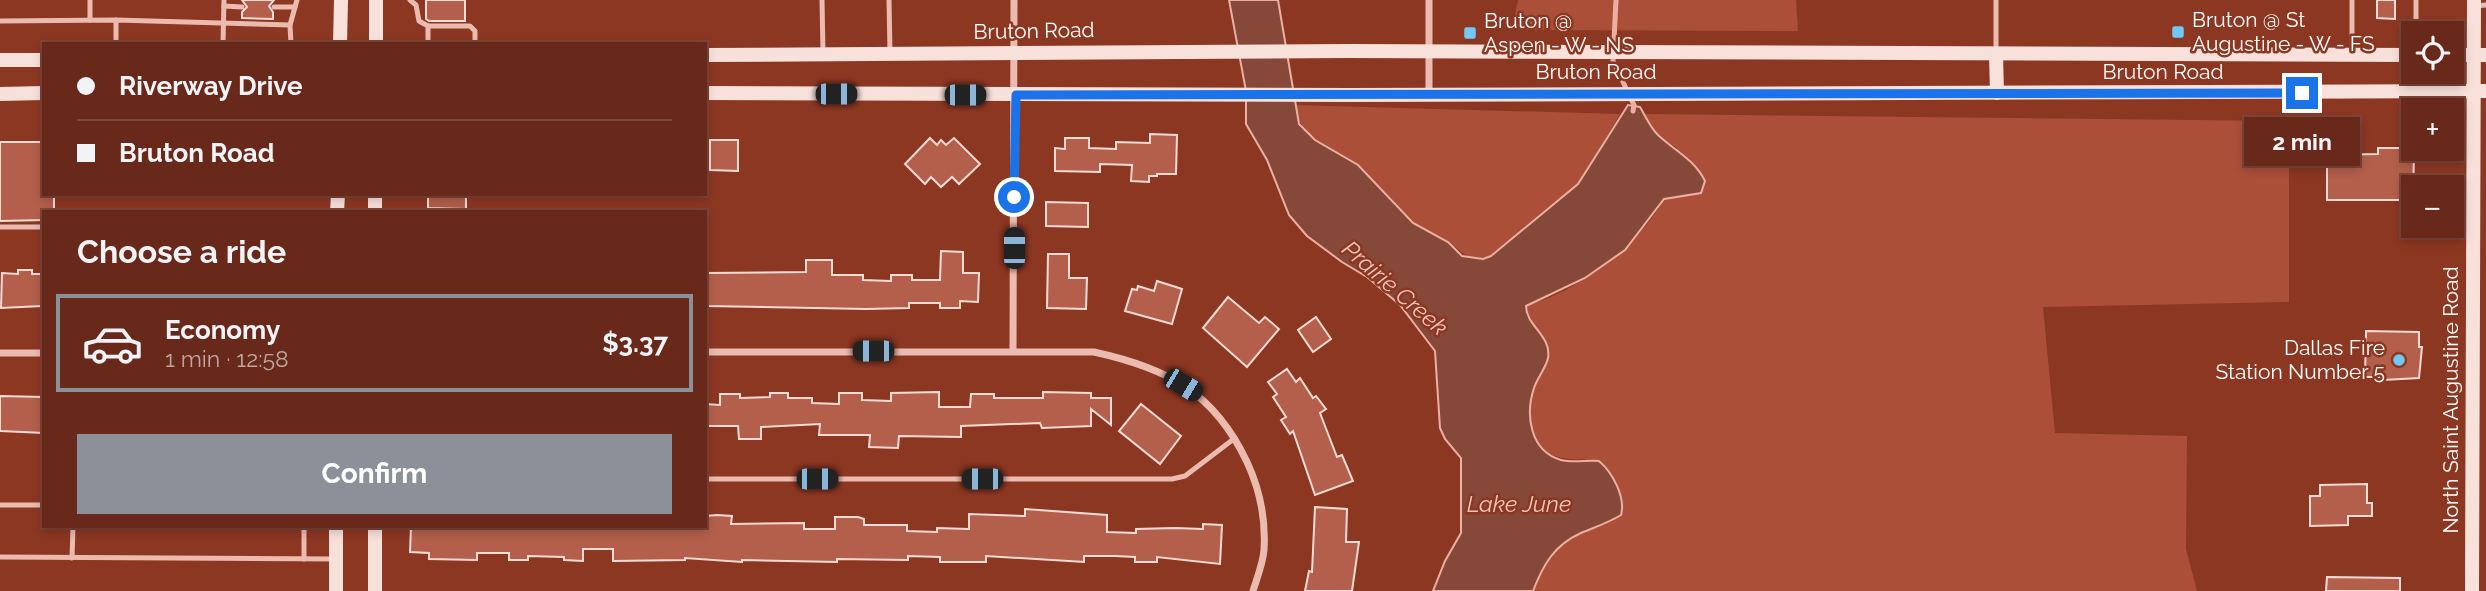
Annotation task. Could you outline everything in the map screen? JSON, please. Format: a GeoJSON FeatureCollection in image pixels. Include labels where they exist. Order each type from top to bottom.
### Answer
{"type":"FeatureCollection","features":[{"type":"Feature","properties":{"kind":"main road"},"geometry":{"type":"LineString","coordinates":[[340,42],[341,0]]}},
{"type":"Feature","properties":{"kind":"main road"},"geometry":{"type":"LineString","coordinates":[[376,0],[376,42]]}},
{"type":"Feature","properties":{"kind":"main road","name":"North Saint Augustine Road"},"geometry":{"type":"LineString","coordinates":[[2472,591],[2480,91],[2478,4]]}},
{"type":"Feature","properties":{"kind":"main road","name":"Bruton Road"},"geometry":{"type":"LineString","coordinates":[[707,55],[1349,51],[2401,55]]}},
{"type":"Feature","properties":{"kind":"main road"},"geometry":{"type":"LineString","coordinates":[[1996,54],[1997,93]]}},
{"type":"Feature","properties":{"kind":"main road"},"geometry":{"type":"LineString","coordinates":[[0,60],[42,60]]}},
{"type":"Feature","properties":{"kind":"main road","name":"Bruton Road"},"geometry":{"type":"LineString","coordinates":[[707,93],[1349,95],[2480,91]]}},
{"type":"Feature","properties":{"kind":"main road"},"geometry":{"type":"LineString","coordinates":[[0,94],[42,93]]}},
{"type":"Feature","properties":{"kind":"main road"},"geometry":{"type":"LineString","coordinates":[[336,528],[337,591]]}},
{"type":"Feature","properties":{"kind":"main road"},"geometry":{"type":"LineString","coordinates":[[375,528],[375,591]]}},
{"type":"Feature","properties":{"kind":"street"},"geometry":{"type":"LineString","coordinates":[[1013,350],[1016,95],[1014,0]]}},
{"type":"Feature","properties":{"kind":"street"},"geometry":{"type":"LineString","coordinates":[[1429,0],[1429,94]]}},
{"type":"Feature","properties":{"kind":"street"},"geometry":{"type":"LineString","coordinates":[[707,352],[1094,352],[1134,361],[1167,375],[1200,395],[1235,438],[1253,476],[1263,507],[1264,552],[1253,591]]}},
{"type":"Feature","properties":{"kind":"street"},"geometry":{"type":"LineString","coordinates":[[0,353],[42,353]]}},
{"type":"Feature","properties":{"kind":"lane"},"geometry":{"type":"LineString","coordinates":[[90,0],[90,20]]}},
{"type":"Feature","properties":{"kind":"lane"},"geometry":{"type":"LineString","coordinates":[[410,0],[416,5],[419,21],[428,26],[470,26],[475,32],[475,42]]}},
{"type":"Feature","properties":{"kind":"lane"},"geometry":{"type":"LineString","coordinates":[[822,0],[823,53]]}},
{"type":"Feature","properties":{"kind":"lane"},"geometry":{"type":"LineString","coordinates":[[889,0],[890,52]]}},
{"type":"Feature","properties":{"kind":"lane"},"geometry":{"type":"LineString","coordinates":[[1996,0],[1996,54]]}},
{"type":"Feature","properties":{"kind":"lane"},"geometry":{"type":"LineString","coordinates":[[2352,0],[2352,55]]}},
{"type":"Feature","properties":{"kind":"lane"},"geometry":{"type":"LineString","coordinates":[[2416,0],[2416,21]]}},
{"type":"Feature","properties":{"kind":"lane"},"geometry":{"type":"LineString","coordinates":[[223,42],[224,3],[242,7]]}},
{"type":"Feature","properties":{"kind":"lane"},"geometry":{"type":"LineString","coordinates":[[274,7],[296,3],[290,25],[291,42]]}},
{"type":"Feature","properties":{"kind":"lane"},"geometry":{"type":"LineString","coordinates":[[116,20],[116,42]]}},
{"type":"Feature","properties":{"kind":"lane"},"geometry":{"type":"LineString","coordinates":[[0,21],[116,20],[290,25]]}},
{"type":"Feature","properties":{"kind":"lane"},"geometry":{"type":"LineString","coordinates":[[428,26],[428,42]]}},
{"type":"Feature","properties":{"kind":"lane"},"geometry":{"type":"LineString","coordinates":[[0,227],[42,227]]}},
{"type":"Feature","properties":{"kind":"lane"},"geometry":{"type":"LineString","coordinates":[[707,479],[1172,479],[1185,477],[1235,438]]}},
{"type":"Feature","properties":{"kind":"lane"},"geometry":{"type":"LineString","coordinates":[[0,505],[42,506]]}},
{"type":"Feature","properties":{"kind":"lane"},"geometry":{"type":"LineString","coordinates":[[72,558],[73,528]]}},
{"type":"Feature","properties":{"kind":"lane"},"geometry":{"type":"LineString","coordinates":[[304,528],[304,559]]}},
{"type":"Feature","properties":{"kind":"lane"},"geometry":{"type":"LineString","coordinates":[[0,558],[336,559]]}},
{"type":"Feature","properties":{"kind":"shaded area"},"geometry":{"type":"Polygon","coordinates":[[[1518,0],[1796,0],[1798,31],[1512,30],[1518,0]]]}},
{"type":"Feature","properties":{"kind":"shaded area"},"geometry":{"type":"Polygon","coordinates":[[[1294,105],[1620,114],[1578,184],[1491,256],[1478,259],[1468,256],[1411,220],[1358,166],[1311,136],[1304,129],[1294,105]]]}},
{"type":"Feature","properties":{"kind":"shaded area"},"geometry":{"type":"Polygon","coordinates":[[[1644,114],[2289,121],[2289,302],[2043,307],[2055,433],[2187,436],[2186,549],[2197,591],[1533,591],[1546,563],[1562,545],[1612,521],[1585,459],[1555,456],[1536,442],[1531,431],[1529,418],[1533,388],[1546,362],[1547,353],[1543,339],[1529,318],[1526,305],[1564,291],[1604,265],[1638,234],[1663,201],[1677,148],[1660,137],[1644,114]]]}},
{"type":"Feature","properties":{"kind":"water","name":"Lake June"},"geometry":{"type":"Polygon","coordinates":[[[1229,0],[1278,0],[1299,124],[1315,140],[1358,165],[1413,223],[1448,242],[1462,256],[1483,259],[1491,256],[1578,184],[1628,105],[1640,107],[1655,132],[1701,173],[1705,181],[1701,193],[1664,199],[1625,250],[1585,278],[1526,306],[1530,319],[1543,337],[1548,350],[1547,362],[1531,398],[1530,420],[1536,440],[1542,449],[1561,460],[1599,461],[1617,485],[1622,501],[1621,515],[1581,533],[1557,550],[1545,564],[1533,591],[1433,591],[1445,561],[1461,533],[1461,458],[1445,439],[1440,428],[1435,351],[1400,305],[1367,277],[1307,236],[1289,215],[1267,160],[1246,124],[1246,91],[1229,0]]]}},
{"type":"Feature","properties":{"kind":"building"},"geometry":{"type":"Polygon","coordinates":[[[242,0],[274,0],[269,6],[273,19],[242,18],[242,12],[247,7],[242,0]]]}},
{"type":"Feature","properties":{"kind":"building"},"geometry":{"type":"Polygon","coordinates":[[[426,0],[465,0],[465,21],[429,21],[426,19],[426,0]]]}},
{"type":"Feature","properties":{"kind":"building"},"geometry":{"type":"Polygon","coordinates":[[[2377,0],[2395,0],[2395,19],[2377,18],[2377,0]]]}},
{"type":"Feature","properties":{"kind":"building"},"geometry":{"type":"Polygon","coordinates":[[[1150,134],[1177,135],[1176,174],[1149,176],[1149,182],[1131,181],[1132,165],[1100,164],[1100,172],[1055,171],[1055,148],[1065,149],[1065,138],[1089,138],[1089,148],[1116,149],[1116,142],[1150,143],[1150,134]]]}},
{"type":"Feature","properties":{"kind":"building"},"geometry":{"type":"Polygon","coordinates":[[[930,138],[937,145],[941,140],[946,145],[954,138],[980,164],[959,184],[952,177],[941,187],[931,177],[925,184],[905,164],[930,138]]]}},
{"type":"Feature","properties":{"kind":"building"},"geometry":{"type":"Polygon","coordinates":[[[710,140],[738,140],[738,171],[710,170],[710,140]]]}},
{"type":"Feature","properties":{"kind":"building"},"geometry":{"type":"Polygon","coordinates":[[[0,142],[42,142],[42,196],[54,196],[54,210],[42,210],[42,220],[0,221],[0,142]]]}},
{"type":"Feature","properties":{"kind":"building"},"geometry":{"type":"Polygon","coordinates":[[[2378,148],[2401,148],[2401,161],[2414,161],[2414,175],[2401,175],[2401,200],[2327,200],[2327,155],[2378,154],[2378,148]]]}},
{"type":"Feature","properties":{"kind":"building"},"geometry":{"type":"Polygon","coordinates":[[[428,196],[466,196],[466,209],[428,208],[428,196]]]}},
{"type":"Feature","properties":{"kind":"building"},"geometry":{"type":"Polygon","coordinates":[[[1046,202],[1088,203],[1088,227],[1046,226],[1046,202]]]}},
{"type":"Feature","properties":{"kind":"building"},"geometry":{"type":"Polygon","coordinates":[[[941,251],[963,252],[963,273],[979,273],[978,302],[960,301],[960,308],[940,308],[940,303],[909,303],[909,308],[866,309],[707,306],[707,273],[806,272],[806,260],[832,260],[832,275],[863,275],[863,280],[891,281],[891,275],[912,275],[912,280],[940,280],[941,251]]]}},
{"type":"Feature","properties":{"kind":"building"},"geometry":{"type":"Polygon","coordinates":[[[1048,254],[1069,254],[1069,278],[1087,278],[1086,309],[1047,308],[1048,254]]]}},
{"type":"Feature","properties":{"kind":"building"},"geometry":{"type":"Polygon","coordinates":[[[18,270],[32,270],[32,274],[42,274],[42,306],[1,308],[2,273],[18,274],[18,270]]]}},
{"type":"Feature","properties":{"kind":"building"},"geometry":{"type":"Polygon","coordinates":[[[1157,281],[1182,289],[1172,324],[1125,311],[1132,289],[1137,290],[1138,286],[1154,291],[1157,281]]]}},
{"type":"Feature","properties":{"kind":"building"},"geometry":{"type":"Polygon","coordinates":[[[1228,297],[1259,323],[1265,317],[1279,329],[1247,367],[1203,328],[1228,297]]]}},
{"type":"Feature","properties":{"kind":"building"},"geometry":{"type":"Polygon","coordinates":[[[1316,317],[1331,339],[1313,352],[1298,330],[1316,317]]]}},
{"type":"Feature","properties":{"kind":"building"},"geometry":{"type":"Polygon","coordinates":[[[2366,331],[2419,332],[2419,347],[2422,347],[2419,378],[2383,380],[2383,377],[2365,377],[2366,331]]]}},
{"type":"Feature","properties":{"kind":"building"},"geometry":{"type":"Polygon","coordinates":[[[1287,369],[1296,382],[1300,378],[1313,398],[1316,396],[1326,409],[1320,413],[1337,457],[1342,455],[1353,481],[1315,495],[1293,431],[1290,434],[1281,420],[1286,417],[1273,397],[1277,394],[1268,382],[1287,369]]]}},
{"type":"Feature","properties":{"kind":"building"},"geometry":{"type":"Polygon","coordinates":[[[939,392],[939,407],[970,407],[971,394],[994,394],[994,398],[1043,398],[1043,392],[1091,393],[1091,398],[1111,398],[1111,425],[1091,409],[1091,426],[1042,428],[1040,423],[961,426],[961,437],[899,436],[898,448],[869,447],[870,435],[819,435],[820,424],[761,427],[761,439],[739,439],[738,426],[707,426],[707,404],[720,405],[720,394],[740,394],[740,398],[770,397],[770,393],[788,393],[788,398],[812,398],[812,403],[839,404],[839,393],[862,393],[862,400],[891,401],[891,393],[939,392]]]}},
{"type":"Feature","properties":{"kind":"building"},"geometry":{"type":"Polygon","coordinates":[[[0,396],[42,397],[42,433],[0,431],[0,396]]]}},
{"type":"Feature","properties":{"kind":"building"},"geometry":{"type":"Polygon","coordinates":[[[1141,404],[1181,436],[1160,464],[1119,431],[1141,404]]]}},
{"type":"Feature","properties":{"kind":"building"},"geometry":{"type":"Polygon","coordinates":[[[2367,484],[2367,503],[2372,503],[2372,516],[2348,516],[2348,525],[2310,526],[2310,496],[2320,496],[2320,485],[2367,484]]]}},
{"type":"Feature","properties":{"kind":"building"},"geometry":{"type":"Polygon","coordinates":[[[1315,507],[1347,509],[1346,542],[1359,542],[1352,591],[1305,591],[1309,571],[1312,572],[1315,507]]]}},
{"type":"Feature","properties":{"kind":"building"},"geometry":{"type":"Polygon","coordinates":[[[1025,509],[1107,515],[1107,532],[1203,529],[1203,524],[1222,525],[1220,564],[1157,557],[1157,562],[1135,562],[1135,557],[1115,556],[1084,556],[1084,562],[986,556],[986,562],[940,562],[940,557],[908,556],[908,560],[837,559],[837,562],[742,562],[685,558],[613,561],[613,549],[583,549],[583,561],[564,560],[564,557],[528,556],[528,560],[509,560],[509,553],[477,553],[477,560],[429,559],[429,553],[410,552],[411,528],[707,528],[707,516],[717,515],[732,516],[731,524],[804,523],[804,529],[835,529],[835,517],[858,517],[864,519],[864,525],[907,525],[907,531],[937,532],[937,528],[969,529],[969,514],[1025,516],[1025,509]]]}},
{"type":"Feature","properties":{"kind":"building"},"geometry":{"type":"Polygon","coordinates":[[[2327,577],[2400,578],[2400,591],[2326,591],[2327,577]]]}},
{"type":"Feature","properties":{"kind":"waterway"},"geometry":{"type":"LineString","coordinates":[[1616,0],[1613,61],[1634,105],[1633,111]]}},
{"type":"Feature","properties":{"kind":"place","name":"Bruton @ St Augustine - W - FS"},"geometry":{"type":"Point","coordinates":[2178,32]}},
{"type":"Feature","properties":{"kind":"place","name":"Bruton @ Aspen - W - NS"},"geometry":{"type":"Point","coordinates":[1470,33]}},
{"type":"Feature","properties":{"kind":"place","name":"Dallas Fire Station Number 5"},"geometry":{"type":"Point","coordinates":[2399,360]}},
{"type":"Feature","properties":{"kind":"route"},"geometry":{"type":"LineString","coordinates":[[1014,197],[1016,95],[2302,93]]}},
{"type":"Feature","properties":{"kind":"water label","name":"Prairie Creek"},"geometry":{"type":"Point","coordinates":[1395,288]}}]}
